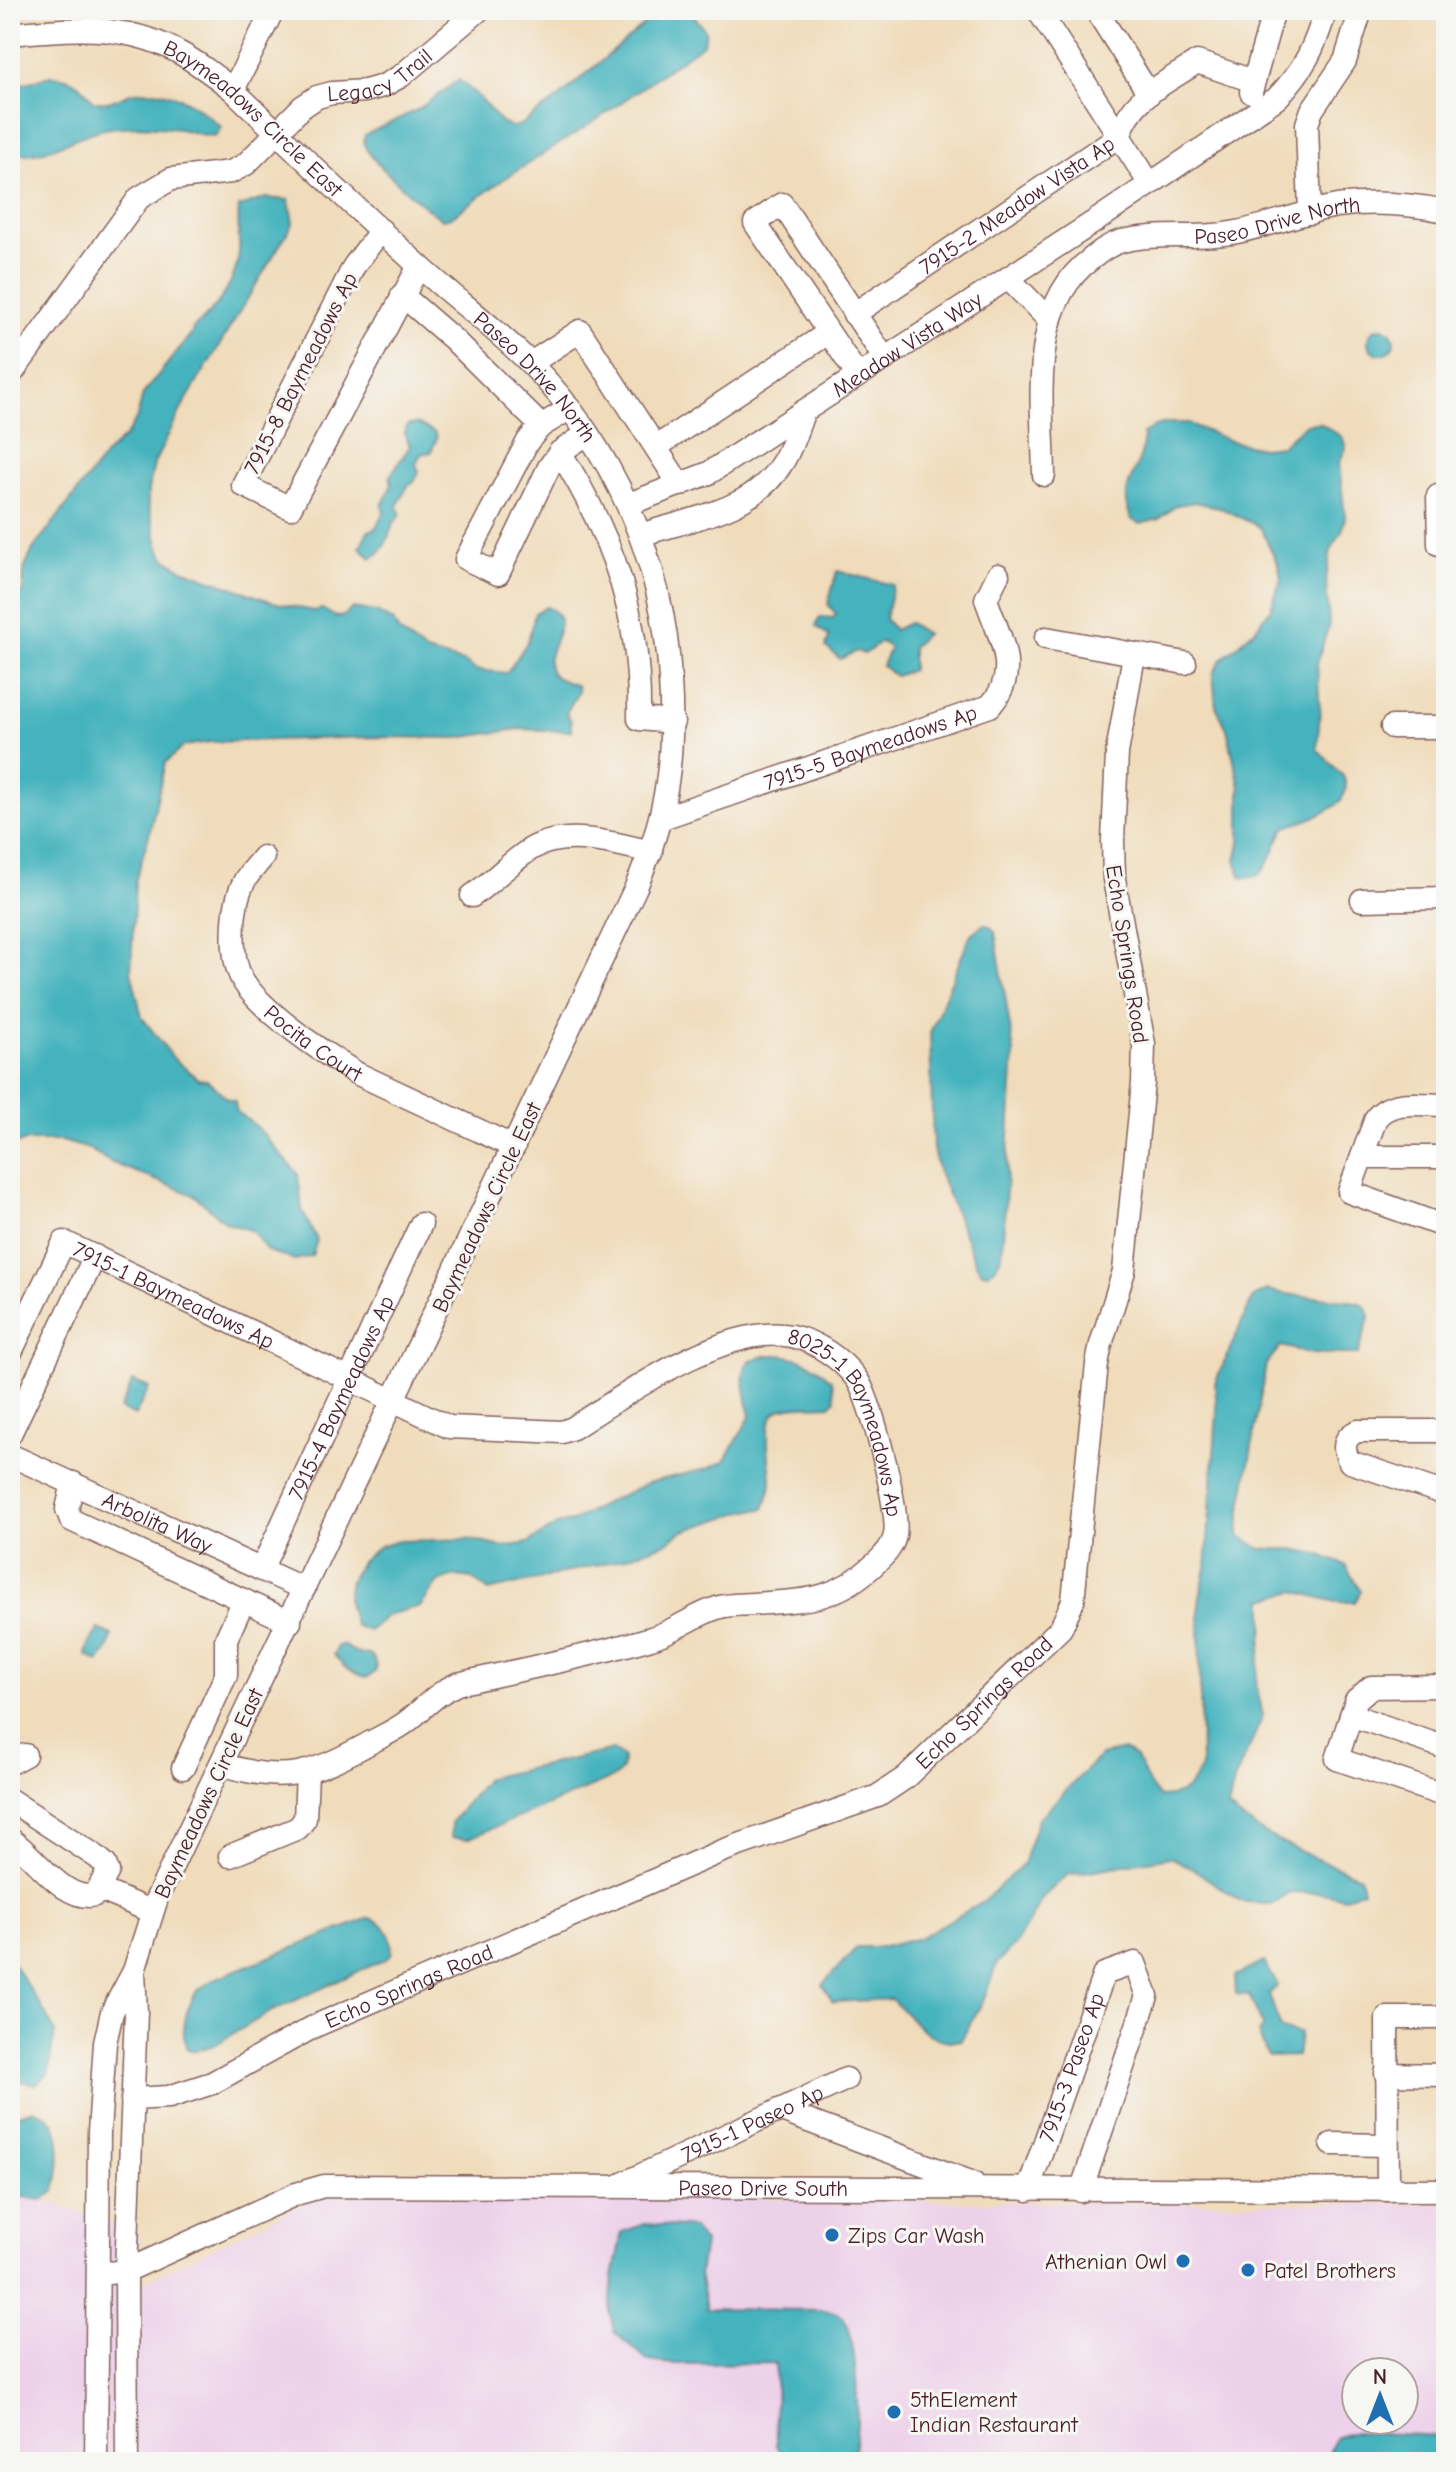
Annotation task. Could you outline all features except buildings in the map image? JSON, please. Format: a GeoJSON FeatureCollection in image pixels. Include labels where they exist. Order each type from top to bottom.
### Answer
{"type":"FeatureCollection","features":[{"type":"Feature","properties":{"kind":"street"},"geometry":{"type":"LineString","coordinates":[[233,90],[273,10]]}},
{"type":"Feature","properties":{"kind":"street","name":"Legacy Trail"},"geometry":{"type":"LineString","coordinates":[[10,376],[139,198],[153,187],[171,179],[231,172],[246,164],[302,107],[317,97],[383,86],[401,76],[479,10]]}},
{"type":"Feature","properties":{"kind":"street"},"geometry":{"type":"LineString","coordinates":[[1038,10],[1150,184]]}},
{"type":"Feature","properties":{"kind":"street"},"geometry":{"type":"LineString","coordinates":[[1096,10],[1149,94]]}},
{"type":"Feature","properties":{"kind":"street"},"geometry":{"type":"LineString","coordinates":[[1253,113],[1253,81],[1274,10]]}},
{"type":"Feature","properties":{"kind":"street","name":"Meadow Vista Way"},"geometry":{"type":"LineString","coordinates":[[629,504],[709,473],[1097,220],[1277,98],[1300,74],[1317,41],[1326,10]]}},
{"type":"Feature","properties":{"kind":"street"},"geometry":{"type":"LineString","coordinates":[[1310,213],[1307,124],[1312,110],[1345,61],[1361,10]]}},
{"type":"Feature","properties":{"kind":"street","name":"Baymeadows Circle East"},"geometry":{"type":"LineString","coordinates":[[10,34],[106,19],[176,50],[233,90],[419,266]]}},
{"type":"Feature","properties":{"kind":"street","name":"7915-2 Meadow Vista Ap"},"geometry":{"type":"LineString","coordinates":[[854,314],[1119,136],[1135,104],[1197,62],[1253,81]]}},
{"type":"Feature","properties":{"kind":"street"},"geometry":{"type":"LineString","coordinates":[[858,376],[755,223],[782,204],[885,359]]}},
{"type":"Feature","properties":{"kind":"street","name":"Paseo Drive North"},"geometry":{"type":"LineString","coordinates":[[1044,475],[1043,357],[1050,321],[1067,281],[1078,268],[1109,245],[1146,237],[1233,233],[1310,213],[1365,204],[1397,204],[1446,211]]}},
{"type":"Feature","properties":{"kind":"street"},"geometry":{"type":"LineString","coordinates":[[1097,220],[1109,245]]}},
{"type":"Feature","properties":{"kind":"street","name":"7915-8 Baymeadows Ap"},"geometry":{"type":"LineString","coordinates":[[381,230],[354,266],[243,485],[290,508],[419,266]]}},
{"type":"Feature","properties":{"kind":"street","name":"Paseo Drive North"},"geometry":{"type":"LineString","coordinates":[[419,266],[531,363],[602,455],[629,504]]}},
{"type":"Feature","properties":{"kind":"street"},"geometry":{"type":"LineString","coordinates":[[1008,278],[1050,321]]}},
{"type":"Feature","properties":{"kind":"street"},"geometry":{"type":"LineString","coordinates":[[402,295],[453,339],[541,426]]}},
{"type":"Feature","properties":{"kind":"street"},"geometry":{"type":"LineString","coordinates":[[531,363],[580,331],[680,485]]}},
{"type":"Feature","properties":{"kind":"street"},"geometry":{"type":"LineString","coordinates":[[656,447],[828,333]]}},
{"type":"Feature","properties":{"kind":"street"},"geometry":{"type":"LineString","coordinates":[[569,409],[541,426],[528,441],[466,559],[498,574],[549,467],[560,452],[587,434]]}},
{"type":"Feature","properties":{"kind":"street"},"geometry":{"type":"LineString","coordinates":[[640,535],[735,505],[752,496],[772,478],[783,462],[804,411]]}},
{"type":"Feature","properties":{"kind":"street"},"geometry":{"type":"LineString","coordinates":[[560,452],[601,523],[626,591],[640,678],[639,719],[673,722],[665,620],[629,504]]}},
{"type":"Feature","properties":{"kind":"street"},"geometry":{"type":"LineString","coordinates":[[1446,496],[1438,496],[1439,544],[1446,544]]}},
{"type":"Feature","properties":{"kind":"street","name":"7915-5 Baymeadows Ap"},"geometry":{"type":"LineString","coordinates":[[662,818],[990,706],[1001,694],[1007,673],[986,599],[998,575]]}},
{"type":"Feature","properties":{"kind":"street"},"geometry":{"type":"LineString","coordinates":[[1046,638],[1185,663]]}},
{"type":"Feature","properties":{"kind":"street","name":"Echo Springs Road"},"geometry":{"type":"LineString","coordinates":[[132,2099],[169,2097],[212,2083],[315,2026],[722,1851],[878,1796],[905,1778],[1061,1628],[1073,1601],[1101,1344],[1124,1271],[1143,1083],[1144,1044],[1114,879],[1113,840],[1117,753],[1134,655]]}},
{"type":"Feature","properties":{"kind":"street","name":"Baymeadows Circle East"},"geometry":{"type":"LineString","coordinates":[[96,2462],[99,2132],[105,2043],[112,2012],[134,1971],[154,1905],[651,852],[668,786],[673,722]]}},
{"type":"Feature","properties":{"kind":"street"},"geometry":{"type":"LineString","coordinates":[[1392,727],[1446,727]]}},
{"type":"Feature","properties":{"kind":"street"},"geometry":{"type":"LineString","coordinates":[[472,896],[526,852],[554,841],[586,840],[651,852]]}},
{"type":"Feature","properties":{"kind":"street","name":"Pocita Court"},"geometry":{"type":"LineString","coordinates":[[263,857],[243,882],[233,940],[241,978],[252,993],[314,1044],[356,1073],[514,1147]]}},
{"type":"Feature","properties":{"kind":"street"},"geometry":{"type":"LineString","coordinates":[[1362,900],[1446,898]]}},
{"type":"Feature","properties":{"kind":"street"},"geometry":{"type":"LineString","coordinates":[[1446,1105],[1390,1105],[1382,1110],[1376,1118],[1349,1192],[1446,1227]]}},
{"type":"Feature","properties":{"kind":"street"},"geometry":{"type":"LineString","coordinates":[[1363,1157],[1446,1157]]}},
{"type":"Feature","properties":{"kind":"street","name":"7915-4 Baymeadows Ap"},"geometry":{"type":"LineString","coordinates":[[261,1570],[421,1224]]}},
{"type":"Feature","properties":{"kind":"street","name":"7915-1 Baymeadows Ap"},"geometry":{"type":"LineString","coordinates":[[10,1354],[64,1242],[395,1400]]}},
{"type":"Feature","properties":{"kind":"street"},"geometry":{"type":"LineString","coordinates":[[10,1434],[95,1256]]}},
{"type":"Feature","properties":{"kind":"street","name":"8025-1 Baymeadows Ap"},"geometry":{"type":"LineString","coordinates":[[221,1764],[252,1774],[307,1773],[390,1732],[408,1721],[438,1692],[457,1684],[654,1638],[723,1606],[828,1596],[875,1565],[889,1550],[895,1536],[894,1505],[867,1401],[858,1381],[839,1360],[791,1336],[751,1337],[704,1353],[666,1369],[562,1432],[449,1427],[395,1400]]}},
{"type":"Feature","properties":{"kind":"street"},"geometry":{"type":"LineString","coordinates":[[1446,1431],[1358,1431],[1350,1434],[1345,1441],[1344,1452],[1350,1462],[1446,1494]]}},
{"type":"Feature","properties":{"kind":"street","name":"Arbolita Way"},"geometry":{"type":"LineString","coordinates":[[10,1455],[304,1589]]}},
{"type":"Feature","properties":{"kind":"street"},"geometry":{"type":"LineString","coordinates":[[73,1483],[67,1509],[71,1520],[290,1622]]}},
{"type":"Feature","properties":{"kind":"street"},"geometry":{"type":"LineString","coordinates":[[183,1768],[226,1675],[226,1639],[244,1600]]}},
{"type":"Feature","properties":{"kind":"street"},"geometry":{"type":"LineString","coordinates":[[1446,1686],[1371,1687],[1356,1700],[1337,1759],[1446,1796]]}},
{"type":"Feature","properties":{"kind":"street"},"geometry":{"type":"LineString","coordinates":[[1351,1715],[1446,1748]]}},
{"type":"Feature","properties":{"kind":"street"},"geometry":{"type":"LineString","coordinates":[[230,1856],[298,1828],[305,1819],[307,1773]]}},
{"type":"Feature","properties":{"kind":"street"},"geometry":{"type":"LineString","coordinates":[[10,1800],[97,1857],[108,1871],[95,1895],[86,1897],[67,1891],[10,1839]]}},
{"type":"Feature","properties":{"kind":"street"},"geometry":{"type":"LineString","coordinates":[[103,1883],[154,1905]]}},
{"type":"Feature","properties":{"kind":"street","name":"7915-3 Paseo Ap"},"geometry":{"type":"LineString","coordinates":[[1028,2190],[1104,1974],[1135,1963],[1147,1996],[1081,2191]]}},
{"type":"Feature","properties":{"kind":"street","name":"Baymeadows Circle East"},"geometry":{"type":"LineString","coordinates":[[127,2462],[126,2271],[136,2012],[134,1971]]}},
{"type":"Feature","properties":{"kind":"street"},"geometry":{"type":"LineString","coordinates":[[1388,2190],[1387,2018],[1446,2018]]}},
{"type":"Feature","properties":{"kind":"street"},"geometry":{"type":"LineString","coordinates":[[1386,2074],[1446,2075]]}},
{"type":"Feature","properties":{"kind":"street","name":"7915-1 Paseo Ap"},"geometry":{"type":"LineString","coordinates":[[613,2188],[846,2079]]}},
{"type":"Feature","properties":{"kind":"street"},"geometry":{"type":"LineString","coordinates":[[779,2110],[988,2188]]}},
{"type":"Feature","properties":{"kind":"street"},"geometry":{"type":"LineString","coordinates":[[1332,2144],[1386,2145]]}},
{"type":"Feature","properties":{"kind":"street","name":"Paseo Drive South"},"geometry":{"type":"LineString","coordinates":[[99,2274],[126,2271],[296,2194],[324,2186],[1446,2190]]}},
{"type":"Feature","properties":{"kind":"shaded area"},"geometry":{"type":"Polygon","coordinates":[[[329,2191],[993,2202],[1446,2204],[1446,2462],[849,2462],[855,2456],[857,2437],[855,2355],[778,2309],[706,2309],[699,2274],[704,2243],[694,2228],[645,2224],[622,2232],[613,2277],[649,2361],[673,2364],[775,2363],[776,2445],[788,2462],[10,2462],[10,2195],[42,2200],[138,2232],[138,2285],[329,2191]]]}},
{"type":"Feature","properties":{"kind":"water"},"geometry":{"type":"Polygon","coordinates":[[[661,10],[689,10],[706,31],[703,44],[598,119],[451,217],[443,219],[426,208],[382,168],[366,148],[365,135],[417,110],[459,80],[479,97],[501,123],[512,127],[520,125],[556,100],[661,10]]]}},
{"type":"Feature","properties":{"kind":"water"},"geometry":{"type":"Polygon","coordinates":[[[50,76],[70,79],[93,101],[111,101],[124,95],[149,91],[172,95],[193,105],[221,127],[215,136],[160,127],[104,129],[48,150],[10,153],[10,83],[19,85],[50,76]]]}},
{"type":"Feature","properties":{"kind":"water"},"geometry":{"type":"Polygon","coordinates":[[[266,198],[289,200],[293,223],[184,404],[155,461],[148,489],[148,505],[159,548],[165,558],[182,569],[273,602],[313,611],[322,609],[336,617],[344,616],[353,608],[376,612],[393,621],[398,631],[426,652],[466,663],[476,670],[507,673],[528,641],[535,613],[546,607],[556,613],[560,620],[549,667],[555,677],[577,686],[578,692],[566,713],[571,721],[571,731],[519,729],[457,738],[210,742],[184,746],[165,763],[135,882],[131,971],[142,1017],[174,1059],[198,1079],[207,1080],[228,1099],[235,1101],[236,1111],[256,1126],[298,1174],[302,1210],[317,1240],[312,1256],[295,1260],[267,1251],[252,1231],[225,1222],[194,1195],[110,1162],[89,1149],[62,1141],[27,1141],[10,1146],[10,609],[23,590],[24,570],[33,549],[107,453],[125,437],[137,418],[143,394],[193,328],[224,295],[237,263],[239,207],[266,198]]]}},
{"type":"Feature","properties":{"kind":"water"},"geometry":{"type":"Polygon","coordinates":[[[1381,328],[1390,332],[1394,341],[1390,350],[1381,354],[1372,350],[1368,341],[1372,332],[1381,328]]]}},
{"type":"Feature","properties":{"kind":"water"},"geometry":{"type":"Polygon","coordinates":[[[1167,423],[1187,423],[1230,441],[1262,448],[1281,446],[1306,424],[1320,423],[1342,437],[1346,448],[1339,463],[1345,517],[1342,531],[1331,550],[1326,579],[1329,624],[1317,664],[1320,712],[1317,749],[1343,776],[1346,787],[1337,804],[1328,810],[1286,827],[1264,869],[1251,878],[1241,877],[1236,861],[1240,843],[1240,787],[1227,729],[1216,706],[1213,674],[1221,660],[1254,631],[1271,608],[1281,578],[1278,564],[1260,527],[1223,509],[1196,502],[1177,505],[1159,519],[1140,524],[1131,519],[1127,494],[1143,446],[1143,434],[1167,423]]]}},
{"type":"Feature","properties":{"kind":"water"},"geometry":{"type":"Polygon","coordinates":[[[418,424],[435,433],[437,438],[431,452],[421,454],[416,464],[419,472],[397,506],[401,515],[383,548],[371,558],[360,547],[368,531],[375,529],[384,512],[382,506],[392,484],[390,476],[410,446],[404,433],[408,425],[418,424]]]}},
{"type":"Feature","properties":{"kind":"water"},"geometry":{"type":"Polygon","coordinates":[[[837,571],[893,585],[885,619],[894,630],[909,623],[926,634],[912,647],[912,670],[895,676],[882,665],[890,648],[881,642],[864,654],[857,651],[840,659],[826,647],[829,636],[816,626],[820,617],[833,618],[836,614],[828,604],[837,571]]]}},
{"type":"Feature","properties":{"kind":"water"},"geometry":{"type":"Polygon","coordinates":[[[984,924],[995,932],[1014,1053],[1002,1255],[995,1268],[988,1273],[982,1272],[976,1264],[938,1170],[933,1149],[930,1033],[971,934],[984,924]]]}},
{"type":"Feature","properties":{"kind":"water"},"geometry":{"type":"Polygon","coordinates":[[[1268,1290],[1351,1301],[1363,1304],[1370,1315],[1358,1354],[1312,1354],[1281,1346],[1266,1364],[1239,1535],[1261,1549],[1293,1549],[1318,1554],[1345,1565],[1361,1591],[1355,1602],[1336,1602],[1295,1591],[1264,1599],[1264,1626],[1256,1683],[1263,1716],[1234,1781],[1228,1808],[1274,1839],[1360,1876],[1363,1890],[1344,1898],[1324,1893],[1289,1892],[1272,1905],[1240,1901],[1189,1866],[1170,1857],[1067,1875],[1043,1897],[1016,1944],[997,1963],[983,2001],[961,2040],[950,2041],[931,2035],[891,1999],[833,2002],[822,1985],[857,1947],[884,1947],[919,1938],[985,1900],[1023,1864],[1038,1819],[1101,1755],[1124,1750],[1132,1755],[1160,1797],[1181,1793],[1194,1780],[1201,1767],[1199,1602],[1206,1568],[1217,1412],[1215,1383],[1253,1297],[1268,1290]]]}},
{"type":"Feature","properties":{"kind":"water"},"geometry":{"type":"Polygon","coordinates":[[[769,1355],[803,1360],[818,1369],[832,1381],[835,1400],[830,1405],[783,1408],[773,1416],[768,1434],[771,1484],[764,1509],[744,1511],[681,1532],[666,1543],[621,1559],[489,1591],[472,1578],[455,1576],[438,1582],[421,1606],[387,1615],[369,1631],[354,1625],[347,1598],[350,1580],[361,1562],[380,1546],[399,1541],[468,1539],[503,1547],[528,1543],[559,1524],[572,1522],[650,1482],[707,1469],[725,1461],[750,1417],[743,1377],[746,1365],[751,1360],[769,1355]]]}},
{"type":"Feature","properties":{"kind":"water"},"geometry":{"type":"Polygon","coordinates":[[[133,1381],[149,1388],[135,1416],[120,1409],[133,1381]]]}},
{"type":"Feature","properties":{"kind":"water"},"geometry":{"type":"Polygon","coordinates":[[[99,1629],[112,1635],[108,1649],[99,1662],[86,1655],[90,1641],[99,1629]]]}},
{"type":"Feature","properties":{"kind":"water"},"geometry":{"type":"Polygon","coordinates":[[[342,1645],[357,1653],[371,1655],[376,1665],[373,1674],[366,1678],[345,1668],[334,1655],[337,1646],[342,1645]]]}},
{"type":"Feature","properties":{"kind":"water"},"geometry":{"type":"Polygon","coordinates":[[[613,1750],[623,1757],[622,1769],[615,1777],[467,1839],[451,1837],[451,1822],[487,1778],[613,1750]]]}},
{"type":"Feature","properties":{"kind":"water"},"geometry":{"type":"Polygon","coordinates":[[[369,1918],[380,1923],[390,1937],[391,1955],[386,1959],[272,2011],[216,2044],[196,2051],[187,2049],[185,2019],[190,2003],[199,1990],[214,1979],[369,1918]]]}},
{"type":"Feature","properties":{"kind":"water"},"geometry":{"type":"Polygon","coordinates":[[[10,1959],[55,2032],[48,2074],[36,2084],[10,2079],[10,1959]]]}},
{"type":"Feature","properties":{"kind":"water"},"geometry":{"type":"Polygon","coordinates":[[[1264,1962],[1278,1985],[1269,1994],[1281,2029],[1300,2033],[1297,2056],[1268,2057],[1258,2033],[1263,2026],[1249,1995],[1236,1994],[1235,1976],[1264,1962]]]}},
{"type":"Feature","properties":{"kind":"water"},"geometry":{"type":"Polygon","coordinates":[[[34,2110],[45,2114],[52,2122],[59,2144],[55,2191],[42,2200],[10,2195],[10,2113],[17,2115],[34,2110]]]}},
{"type":"Feature","properties":{"kind":"water"},"geometry":{"type":"Polygon","coordinates":[[[645,2224],[693,2228],[704,2243],[699,2274],[706,2309],[825,2310],[837,2313],[844,2319],[853,2350],[857,2394],[856,2436],[849,2462],[788,2462],[776,2446],[775,2363],[673,2364],[649,2361],[614,2332],[610,2312],[622,2232],[645,2224]]]}},
{"type":"Feature","properties":{"kind":"water"},"geometry":{"type":"Polygon","coordinates":[[[1444,2436],[1446,2462],[1330,2462],[1330,2449],[1337,2437],[1444,2436]]]}},
{"type":"Feature","properties":{"kind":"place","name":"Zips Car Wash"},"geometry":{"type":"Point","coordinates":[832,2235]}},
{"type":"Feature","properties":{"kind":"place","name":"Athenian Owl"},"geometry":{"type":"Point","coordinates":[1183,2261]}},
{"type":"Feature","properties":{"kind":"place","name":"Patel Brothers"},"geometry":{"type":"Point","coordinates":[1248,2270]}},
{"type":"Feature","properties":{"kind":"place","name":"5thElement Indian Restaurant"},"geometry":{"type":"Point","coordinates":[894,2412]}}]}
